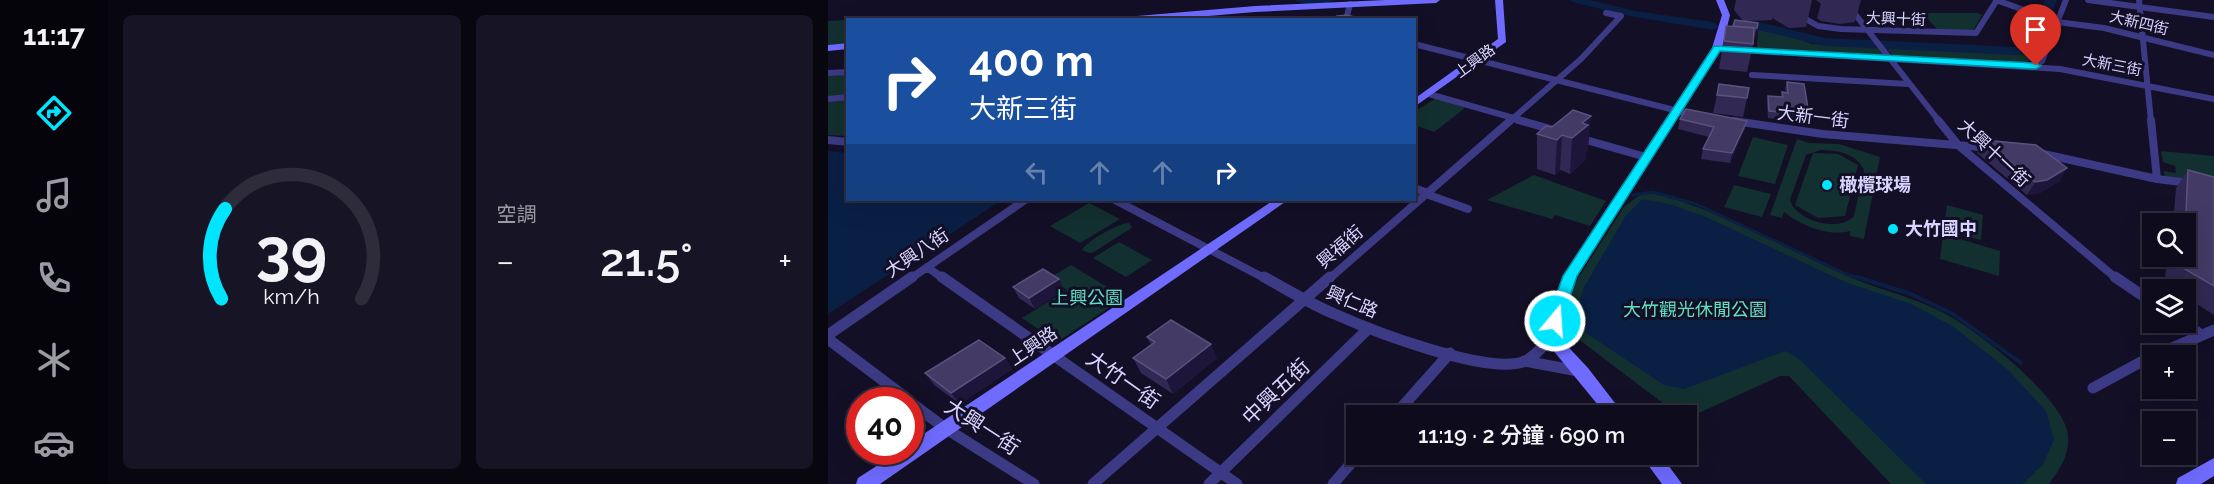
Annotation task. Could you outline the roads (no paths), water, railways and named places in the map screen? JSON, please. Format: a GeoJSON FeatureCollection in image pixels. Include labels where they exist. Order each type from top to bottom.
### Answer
{"type":"FeatureCollection","features":[{"type":"Feature","properties":{"kind":"street"},"geometry":{"type":"LineString","coordinates":[[1146,18],[1221,11],[1436,0]]}},
{"type":"Feature","properties":{"kind":"street","name":"上興路"},"geometry":{"type":"LineString","coordinates":[[1416,103],[1503,40],[1498,0]]}},
{"type":"Feature","properties":{"kind":"street"},"geometry":{"type":"LineString","coordinates":[[1524,362],[1551,338],[1570,276],[1675,112],[1721,49],[1726,15],[1720,0]]}},
{"type":"Feature","properties":{"kind":"street","name":"大興十街"},"geometry":{"type":"LineString","coordinates":[[1787,0],[1804,18],[1818,26],[1866,31],[1976,33],[1997,0]]}},
{"type":"Feature","properties":{"kind":"street","name":"大興十一街"},"geometry":{"type":"LineString","coordinates":[[1840,0],[1851,9],[1866,31],[1959,146],[2104,270],[2142,295]]}},
{"type":"Feature","properties":{"kind":"street","name":"大新四街"},"geometry":{"type":"LineString","coordinates":[[1997,0],[2057,22],[2143,37],[2214,55]]}},
{"type":"Feature","properties":{"kind":"street"},"geometry":{"type":"LineString","coordinates":[[2036,66],[2042,61],[2066,0]]}},
{"type":"Feature","properties":{"kind":"street"},"geometry":{"type":"LineString","coordinates":[[2088,0],[2139,3],[2214,16]]}},
{"type":"Feature","properties":{"kind":"street"},"geometry":{"type":"LineString","coordinates":[[2139,3],[2157,179]]}},
{"type":"Feature","properties":{"kind":"street"},"geometry":{"type":"LineString","coordinates":[[1346,18],[1350,4]]}},
{"type":"Feature","properties":{"kind":"street","name":"興福街"},"geometry":{"type":"LineString","coordinates":[[1093,484],[1588,52],[1621,16],[1606,13]]}},
{"type":"Feature","properties":{"kind":"street"},"geometry":{"type":"LineString","coordinates":[[1416,45],[1675,112],[1706,117]]}},
{"type":"Feature","properties":{"kind":"street"},"geometry":{"type":"LineString","coordinates":[[828,48],[846,46]]}},
{"type":"Feature","properties":{"kind":"street","name":"大新三街"},"geometry":{"type":"LineString","coordinates":[[1733,50],[2036,66],[2214,99]]}},
{"type":"Feature","properties":{"kind":"street"},"geometry":{"type":"LineString","coordinates":[[2042,61],[2060,69]]}},
{"type":"Feature","properties":{"kind":"street"},"geometry":{"type":"LineString","coordinates":[[828,73],[846,72]]}},
{"type":"Feature","properties":{"kind":"street"},"geometry":{"type":"LineString","coordinates":[[1752,75],[1908,84]]}},
{"type":"Feature","properties":{"kind":"street"},"geometry":{"type":"LineString","coordinates":[[1429,94],[1561,132]]}},
{"type":"Feature","properties":{"kind":"street"},"geometry":{"type":"LineString","coordinates":[[828,99],[846,97]]}},
{"type":"Feature","properties":{"kind":"street","name":"大新一街"},"geometry":{"type":"LineString","coordinates":[[1726,120],[1793,131],[2004,149]]}},
{"type":"Feature","properties":{"kind":"street"},"geometry":{"type":"LineString","coordinates":[[1572,136],[1646,157]]}},
{"type":"Feature","properties":{"kind":"street"},"geometry":{"type":"LineString","coordinates":[[828,140],[846,142]]}},
{"type":"Feature","properties":{"kind":"street"},"geometry":{"type":"LineString","coordinates":[[2026,151],[2157,179],[2214,186]]}},
{"type":"Feature","properties":{"kind":"street"},"geometry":{"type":"LineString","coordinates":[[1416,189],[1468,209]]}},
{"type":"Feature","properties":{"kind":"street","name":"大興八街"},"geometry":{"type":"LineString","coordinates":[[828,337],[1024,201]]}},
{"type":"Feature","properties":{"kind":"street","name":"興仁路"},"geometry":{"type":"LineString","coordinates":[[1117,201],[1336,315],[1369,328],[1482,363],[1549,364],[1582,372]]}},
{"type":"Feature","properties":{"kind":"street","name":"上興路"},"geometry":{"type":"LineString","coordinates":[[865,484],[1281,201]]}},
{"type":"Feature","properties":{"kind":"street","name":"大竹一街"},"geometry":{"type":"LineString","coordinates":[[927,267],[1238,484]]}},
{"type":"Feature","properties":{"kind":"street","name":"中興五街"},"geometry":{"type":"LineString","coordinates":[[1209,484],[1369,328]]}},
{"type":"Feature","properties":{"kind":"street"},"geometry":{"type":"LineString","coordinates":[[2178,345],[2214,330]]}},
{"type":"Feature","properties":{"kind":"street"},"geometry":{"type":"LineString","coordinates":[[2196,331],[2201,335]]}},
{"type":"Feature","properties":{"kind":"street","name":"大興一街"},"geometry":{"type":"LineString","coordinates":[[828,337],[892,387]]}},
{"type":"Feature","properties":{"kind":"street"},"geometry":{"type":"LineString","coordinates":[[1551,338],[1608,405]]}},
{"type":"Feature","properties":{"kind":"street"},"geometry":{"type":"LineString","coordinates":[[1404,405],[1450,353]]}},
{"type":"Feature","properties":{"kind":"street"},"geometry":{"type":"LineString","coordinates":[[2093,388],[2142,362]]}},
{"type":"Feature","properties":{"kind":"street","name":"大興一街"},"geometry":{"type":"LineString","coordinates":[[924,412],[945,428],[1034,484]]}},
{"type":"Feature","properties":{"kind":"street"},"geometry":{"type":"LineString","coordinates":[[1333,484],[1349,465]]}},
{"type":"Feature","properties":{"kind":"street"},"geometry":{"type":"LineString","coordinates":[[1658,465],[1673,484]]}},
{"type":"Feature","properties":{"kind":"street"},"geometry":{"type":"LineString","coordinates":[[2185,484],[2214,466]]}},
{"type":"Feature","properties":{"kind":"water"},"geometry":{"type":"Polygon","coordinates":[[[828,151],[846,153],[846,201],[1000,201],[828,314],[828,151]]]}},
{"type":"Feature","properties":{"kind":"water","name":"大竹觀光休閒公園"},"geometry":{"type":"Polygon","coordinates":[[[1642,199],[1669,204],[1706,217],[1845,282],[1911,304],[1954,327],[2008,370],[2046,411],[2054,440],[2043,464],[2023,484],[1926,484],[1799,359],[1785,351],[1684,389],[1664,385],[1574,325],[1583,289],[1626,215],[1642,199]]]}},
{"type":"Feature","properties":{"kind":"waterway"},"geometry":{"type":"LineString","coordinates":[[1301,0],[1329,0]]}},
{"type":"Feature","properties":{"kind":"waterway"},"geometry":{"type":"LineString","coordinates":[[1576,0],[1635,14],[1713,26]]}},
{"type":"Feature","properties":{"kind":"waterway"},"geometry":{"type":"LineString","coordinates":[[2045,16],[2051,0]]}},
{"type":"Feature","properties":{"kind":"waterway"},"geometry":{"type":"LineString","coordinates":[[1883,45],[2015,51],[2032,47],[2043,20]]}},
{"type":"Feature","properties":{"kind":"waterway"},"geometry":{"type":"LineString","coordinates":[[1735,27],[1762,27],[1825,42],[1874,45]]}},
{"type":"Feature","properties":{"kind":"waterway"},"geometry":{"type":"LineString","coordinates":[[1633,195],[1653,192],[1696,204],[1846,274],[1862,279]]}},
{"type":"Feature","properties":{"kind":"waterway"},"geometry":{"type":"LineString","coordinates":[[1857,277],[1911,294],[1953,314],[2021,363]]}},
{"type":"Feature","properties":{"kind":"place","name":"橄欖球場"},"geometry":{"type":"Point","coordinates":[1827,185]}},
{"type":"Feature","properties":{"kind":"place","name":"大竹國中"},"geometry":{"type":"Point","coordinates":[1893,229]}},
{"type":"Feature","properties":{"kind":"park label","name":"上興公園"},"geometry":{"type":"Point","coordinates":[1087,298]}}]}
